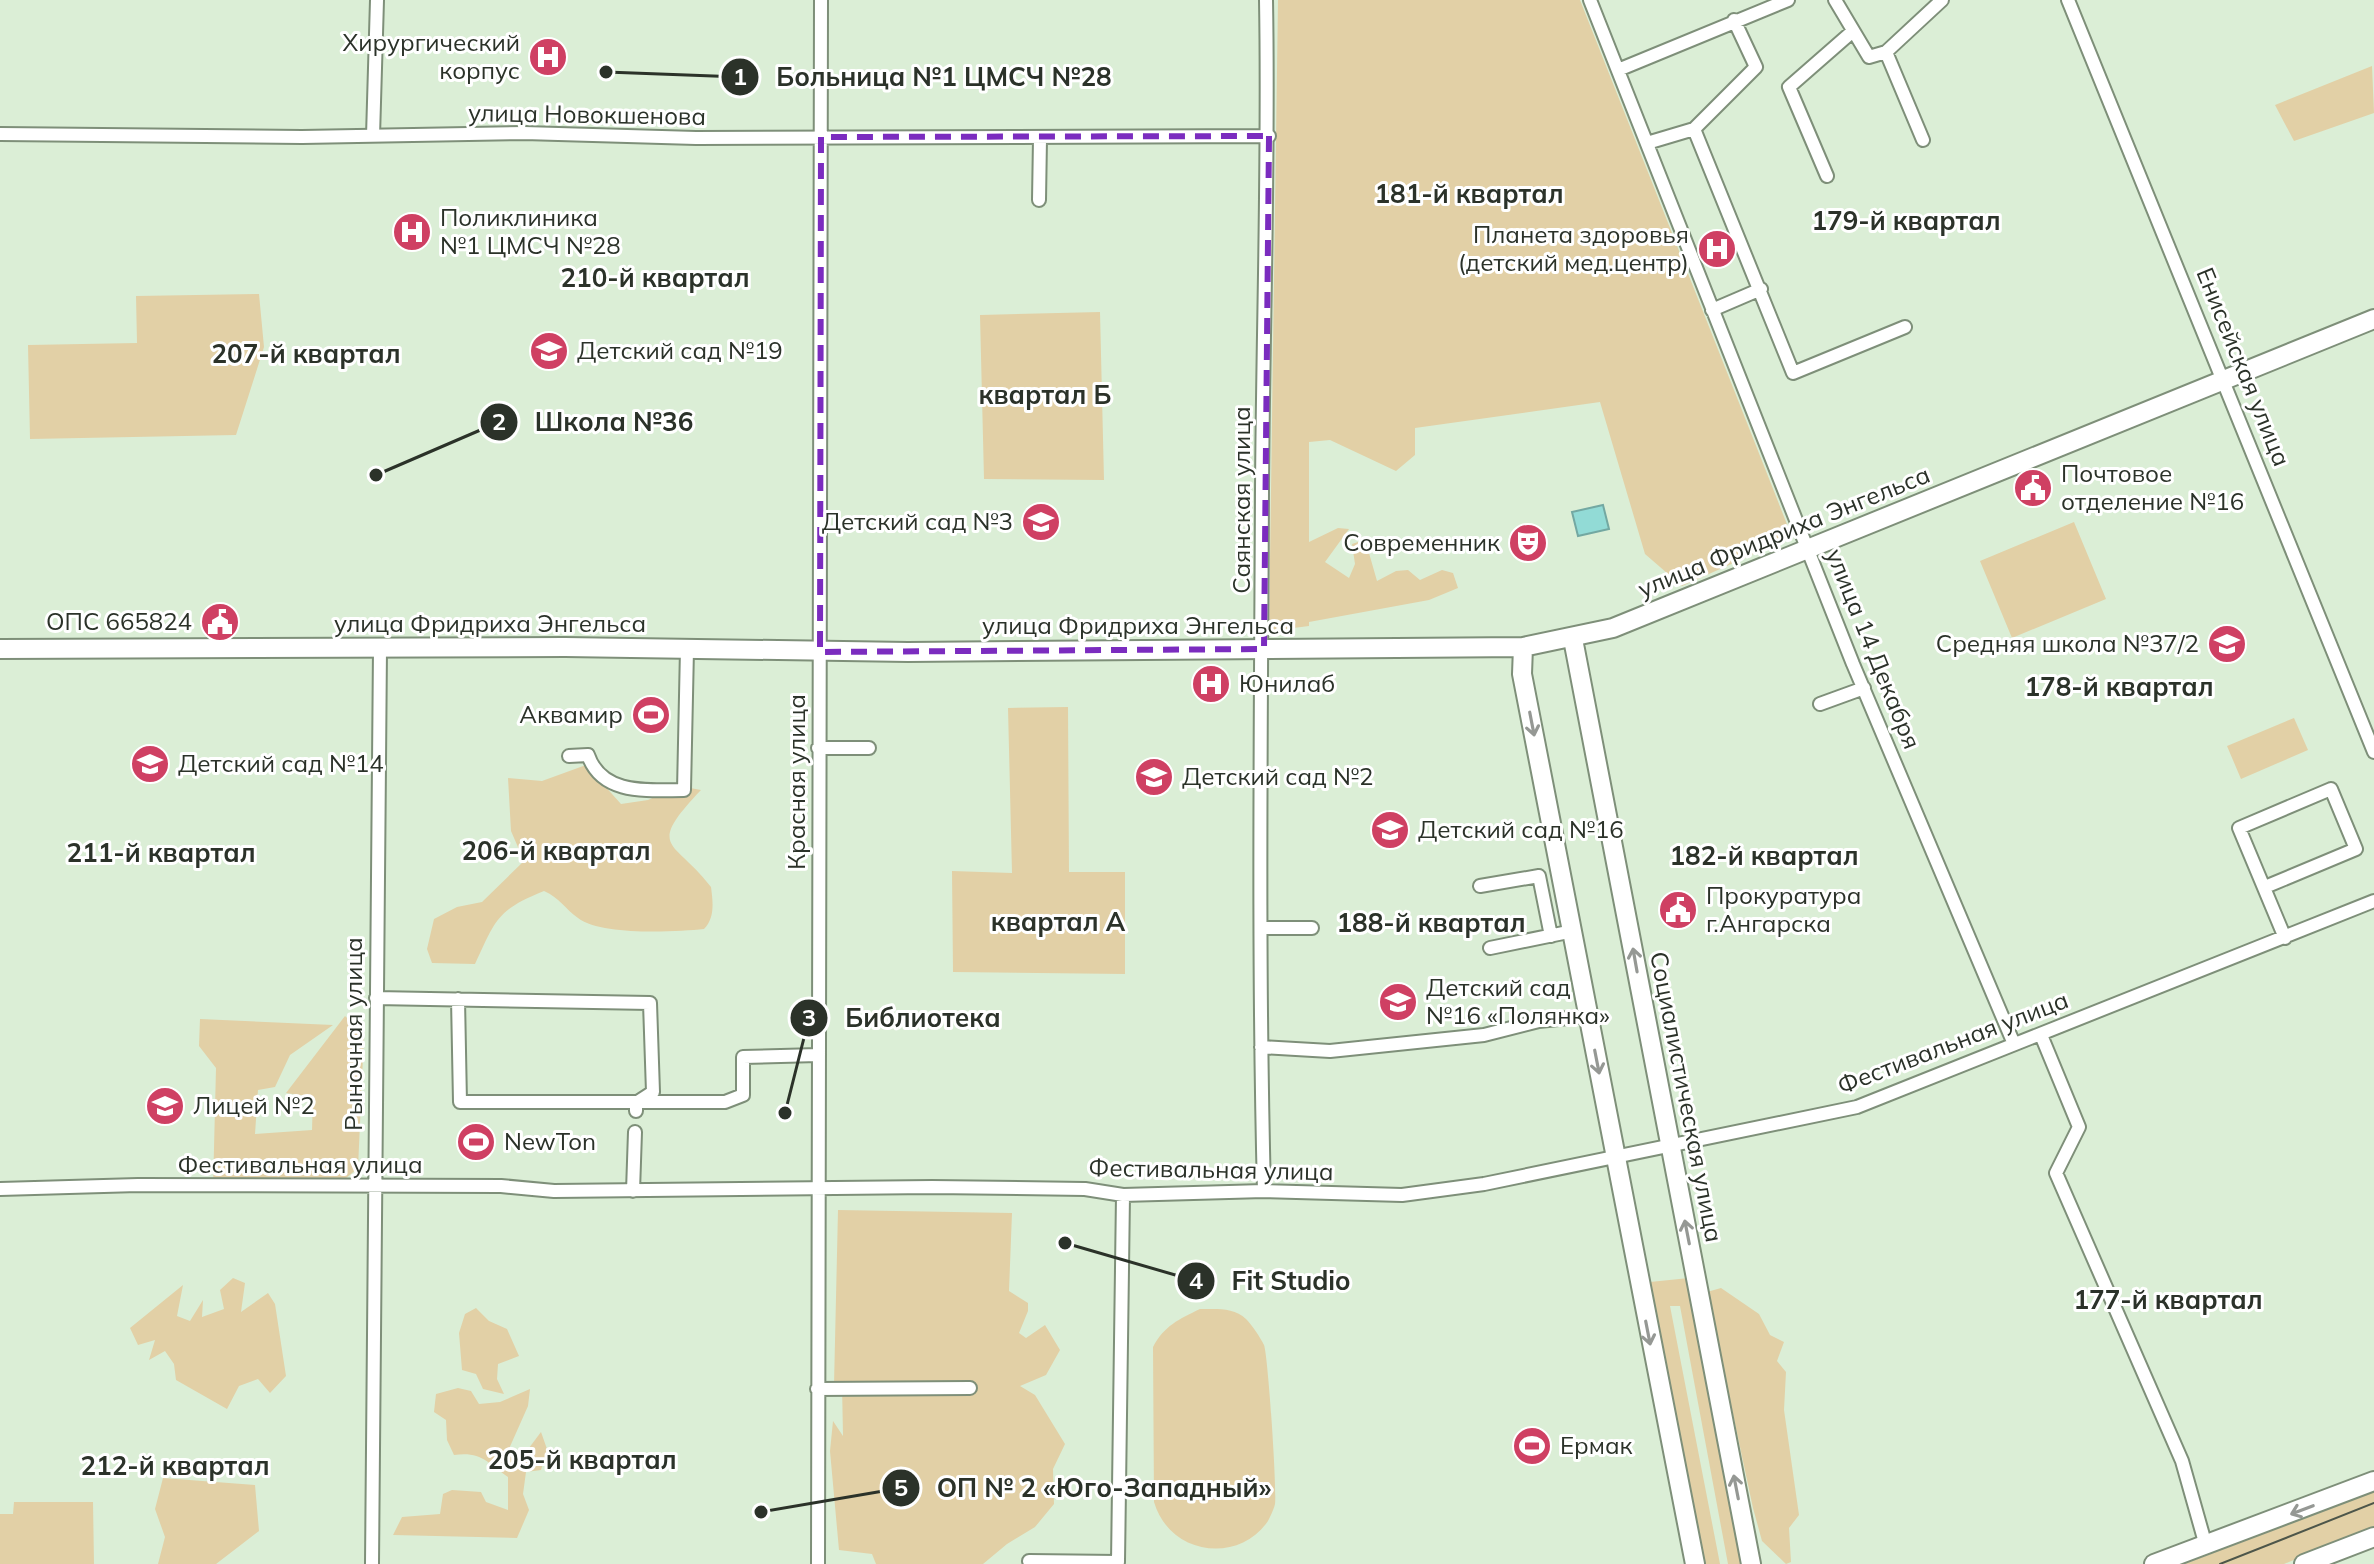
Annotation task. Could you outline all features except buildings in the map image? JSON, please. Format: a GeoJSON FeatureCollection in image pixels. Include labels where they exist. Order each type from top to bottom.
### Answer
{"type":"FeatureCollection","features":[{"type":"Feature","properties":{"kind":"street"},"geometry":{"type":"LineString","coordinates":[[373,136],[377,0]]}},
{"type":"Feature","properties":{"kind":"street","name":"Красная улица"},"geometry":{"type":"LineString","coordinates":[[818,1564],[821,0]]}},
{"type":"Feature","properties":{"kind":"street","name":"Саянская улица"},"geometry":{"type":"LineString","coordinates":[[1264,1191],[1261,928],[1262,490],[1269,136],[1266,0]]}},
{"type":"Feature","properties":{"kind":"street","name":"улица 14 Декабря"},"geometry":{"type":"LineString","coordinates":[[1590,0],[1864,688],[2014,1044]]}},
{"type":"Feature","properties":{"kind":"street"},"geometry":{"type":"LineString","coordinates":[[1618,70],[1788,0]]}},
{"type":"Feature","properties":{"kind":"street"},"geometry":{"type":"LineString","coordinates":[[1835,0],[1869,57],[1886,52],[1942,0]]}},
{"type":"Feature","properties":{"kind":"street","name":"Енисейская улица"},"geometry":{"type":"LineString","coordinates":[[2068,0],[2374,752]]}},
{"type":"Feature","properties":{"kind":"street"},"geometry":{"type":"LineString","coordinates":[[1647,143],[1694,129],[1756,67],[1734,20]]}},
{"type":"Feature","properties":{"kind":"street"},"geometry":{"type":"LineString","coordinates":[[1827,176],[1789,87],[1853,31]]}},
{"type":"Feature","properties":{"kind":"street"},"geometry":{"type":"LineString","coordinates":[[1886,52],[1923,140]]}},
{"type":"Feature","properties":{"kind":"street"},"geometry":{"type":"LineString","coordinates":[[1694,129],[1793,373],[1905,327]]}},
{"type":"Feature","properties":{"kind":"street","name":"улица Новокшенова"},"geometry":{"type":"LineString","coordinates":[[0,134],[373,136],[524,133],[696,138],[1040,139],[1269,136]]}},
{"type":"Feature","properties":{"kind":"street"},"geometry":{"type":"LineString","coordinates":[[1039,200],[1040,139]]}},
{"type":"Feature","properties":{"kind":"street"},"geometry":{"type":"LineString","coordinates":[[1712,310],[1761,289]]}},
{"type":"Feature","properties":{"kind":"street","name":"улица Фридриха Энгельса"},"geometry":{"type":"LineString","coordinates":[[0,649],[687,649],[820,652],[1523,647],[1573,639],[1613,628],[2374,319]]}},
{"type":"Feature","properties":{"kind":"street","name":"Социалистическая улица"},"geometry":{"type":"LineString","coordinates":[[1573,639],[1751,1564]]}},
{"type":"Feature","properties":{"kind":"street"},"geometry":{"type":"LineString","coordinates":[[1523,647],[1522,674],[1695,1564]]}},
{"type":"Feature","properties":{"kind":"street","name":"Рыночная улица"},"geometry":{"type":"LineString","coordinates":[[372,1564],[380,649]]}},
{"type":"Feature","properties":{"kind":"street"},"geometry":{"type":"LineString","coordinates":[[569,756],[588,755],[592,767],[625,789],[684,790],[687,649]]}},
{"type":"Feature","properties":{"kind":"street"},"geometry":{"type":"LineString","coordinates":[[1820,704],[1864,688]]}},
{"type":"Feature","properties":{"kind":"street"},"geometry":{"type":"LineString","coordinates":[[818,748],[869,748]]}},
{"type":"Feature","properties":{"kind":"street"},"geometry":{"type":"LineString","coordinates":[[2265,887],[2356,849],[2331,789],[2239,828],[2285,938]]}},
{"type":"Feature","properties":{"kind":"street"},"geometry":{"type":"LineString","coordinates":[[1480,886],[1539,876],[1551,936]]}},
{"type":"Feature","properties":{"kind":"street","name":"Фестивальная улица"},"geometry":{"type":"LineString","coordinates":[[0,1189],[138,1185],[501,1186],[554,1191],[1085,1189],[1123,1195],[1264,1191],[1402,1195],[1484,1184],[1857,1107],[2374,901]]}},
{"type":"Feature","properties":{"kind":"street"},"geometry":{"type":"LineString","coordinates":[[1261,928],[1312,928]]}},
{"type":"Feature","properties":{"kind":"street"},"geometry":{"type":"LineString","coordinates":[[1490,948],[1573,931]]}},
{"type":"Feature","properties":{"kind":"street"},"geometry":{"type":"LineString","coordinates":[[376,998],[650,1003],[653,1092],[636,1107]]}},
{"type":"Feature","properties":{"kind":"street"},"geometry":{"type":"LineString","coordinates":[[458,999],[460,1102],[636,1107],[725,1102],[743,1095],[743,1057],[818,1055]]}},
{"type":"Feature","properties":{"kind":"street"},"geometry":{"type":"LineString","coordinates":[[1261,1047],[1330,1051],[1484,1035],[1539,1021],[1588,1016]]}},
{"type":"Feature","properties":{"kind":"street"},"geometry":{"type":"LineString","coordinates":[[2041,1035],[2079,1127],[2056,1173],[2182,1461],[2206,1546]]}},
{"type":"Feature","properties":{"kind":"street"},"geometry":{"type":"LineString","coordinates":[[633,1191],[635,1132]]}},
{"type":"Feature","properties":{"kind":"street"},"geometry":{"type":"LineString","coordinates":[[1029,1561],[1118,1562],[1123,1195]]}},
{"type":"Feature","properties":{"kind":"street"},"geometry":{"type":"LineString","coordinates":[[817,1389],[970,1388]]}},
{"type":"Feature","properties":{"kind":"street"},"geometry":{"type":"LineString","coordinates":[[2154,1564],[2374,1481]]}},
{"type":"Feature","properties":{"kind":"street"},"geometry":{"type":"LineString","coordinates":[[2304,1564],[2374,1537]]}},
{"type":"Feature","properties":{"kind":"highlighted area"},"geometry":{"type":"Polygon","coordinates":[[[1269,136],[1264,649],[820,652],[821,137],[1269,136]]]}},
{"type":"Feature","properties":{"kind":"shaded area"},"geometry":{"type":"Polygon","coordinates":[[[1278,0],[1580,0],[1792,537],[1682,586],[1645,554],[1600,402],[1415,428],[1415,455],[1396,471],[1330,440],[1309,442],[1309,542],[1338,528],[1349,529],[1325,562],[1349,578],[1355,564],[1352,544],[1361,541],[1369,553],[1377,581],[1396,571],[1408,570],[1420,580],[1442,570],[1453,573],[1458,588],[1429,600],[1309,622],[1309,626],[1269,631],[1278,0]]]}},
{"type":"Feature","properties":{"kind":"shaded area"},"geometry":{"type":"Polygon","coordinates":[[[2372,66],[2374,113],[2294,141],[2275,105],[2372,66]]]}},
{"type":"Feature","properties":{"kind":"shaded area"},"geometry":{"type":"Polygon","coordinates":[[[259,294],[264,347],[236,435],[30,439],[28,345],[137,343],[136,296],[259,294]]]}},
{"type":"Feature","properties":{"kind":"shaded area"},"geometry":{"type":"Polygon","coordinates":[[[1100,312],[1104,480],[984,479],[980,315],[1100,312]]]}},
{"type":"Feature","properties":{"kind":"shaded area"},"geometry":{"type":"Polygon","coordinates":[[[2074,522],[2106,599],[2012,638],[1980,561],[2074,522]]]}},
{"type":"Feature","properties":{"kind":"shaded area"},"geometry":{"type":"Polygon","coordinates":[[[1068,707],[1069,872],[1125,872],[1125,974],[953,972],[952,871],[1012,873],[1008,708],[1068,707]]]}},
{"type":"Feature","properties":{"kind":"shaded area"},"geometry":{"type":"Polygon","coordinates":[[[2294,718],[2308,750],[2241,779],[2227,746],[2294,718]]]}},
{"type":"Feature","properties":{"kind":"shaded area"},"geometry":{"type":"Polygon","coordinates":[[[586,765],[621,804],[648,800],[679,786],[701,790],[673,824],[670,834],[671,843],[677,851],[711,887],[712,910],[708,925],[704,929],[675,931],[604,928],[578,918],[544,891],[516,904],[500,918],[475,964],[432,963],[427,949],[434,919],[457,907],[482,902],[524,861],[511,831],[508,778],[542,781],[586,765]]]}},
{"type":"Feature","properties":{"kind":"shaded area"},"geometry":{"type":"Polygon","coordinates":[[[345,1016],[364,1034],[358,1168],[339,1184],[213,1188],[216,1068],[199,1046],[200,1019],[333,1025],[290,1055],[275,1087],[258,1090],[255,1134],[312,1130],[313,1097],[286,1093],[345,1016]]]}},
{"type":"Feature","properties":{"kind":"shaded area"},"geometry":{"type":"Polygon","coordinates":[[[838,1210],[1012,1213],[1009,1291],[1028,1303],[1019,1333],[1026,1338],[1045,1325],[1060,1350],[1046,1375],[1020,1386],[1035,1395],[1065,1444],[1053,1469],[1054,1504],[1035,1527],[983,1564],[876,1564],[872,1554],[839,1550],[830,1451],[833,1421],[843,1436],[842,1385],[834,1385],[838,1210]]]}},
{"type":"Feature","properties":{"kind":"shaded area"},"geometry":{"type":"Polygon","coordinates":[[[233,1278],[245,1283],[241,1312],[268,1293],[275,1304],[286,1376],[270,1393],[258,1379],[239,1386],[227,1409],[176,1380],[174,1364],[165,1351],[149,1360],[155,1340],[138,1345],[130,1328],[183,1285],[177,1316],[190,1321],[203,1300],[202,1317],[224,1309],[220,1290],[233,1278]]]}},
{"type":"Feature","properties":{"kind":"shaded area"},"geometry":{"type":"Polygon","coordinates":[[[1689,1278],[1746,1564],[1728,1564],[1680,1306],[1670,1306],[1720,1564],[1704,1564],[1650,1282],[1689,1278]]]}},
{"type":"Feature","properties":{"kind":"shaded area"},"geometry":{"type":"Polygon","coordinates":[[[1721,1288],[1759,1314],[1770,1335],[1784,1342],[1777,1361],[1786,1372],[1784,1410],[1799,1515],[1789,1528],[1791,1562],[1786,1564],[1762,1541],[1753,1508],[1707,1292],[1721,1288]]]}},
{"type":"Feature","properties":{"kind":"shaded area"},"geometry":{"type":"Polygon","coordinates":[[[476,1308],[489,1321],[507,1329],[519,1356],[498,1364],[497,1379],[504,1394],[483,1389],[476,1374],[462,1370],[459,1333],[465,1314],[476,1308]]]}},
{"type":"Feature","properties":{"kind":"shaded area"},"geometry":{"type":"Polygon","coordinates":[[[1200,1309],[1230,1311],[1246,1319],[1264,1345],[1268,1372],[1275,1504],[1268,1521],[1255,1535],[1240,1544],[1223,1548],[1206,1548],[1174,1534],[1162,1520],[1154,1502],[1153,1347],[1167,1328],[1200,1309]]]}},
{"type":"Feature","properties":{"kind":"shaded area"},"geometry":{"type":"Polygon","coordinates":[[[458,1388],[471,1391],[479,1404],[500,1402],[530,1389],[528,1406],[508,1451],[526,1452],[541,1432],[547,1449],[541,1470],[526,1472],[523,1494],[529,1510],[517,1538],[393,1535],[402,1517],[440,1514],[443,1494],[452,1490],[481,1492],[486,1502],[508,1510],[508,1477],[478,1457],[454,1455],[447,1440],[446,1420],[434,1412],[436,1394],[458,1388]]]}},
{"type":"Feature","properties":{"kind":"shaded area"},"geometry":{"type":"Polygon","coordinates":[[[163,1478],[255,1485],[259,1531],[216,1564],[158,1564],[165,1537],[155,1509],[163,1478]]]}},
{"type":"Feature","properties":{"kind":"shaded area"},"geometry":{"type":"Polygon","coordinates":[[[2374,1492],[2374,1526],[2284,1564],[2184,1564],[2374,1492]]]}},
{"type":"Feature","properties":{"kind":"shaded area"},"geometry":{"type":"Polygon","coordinates":[[[14,1502],[93,1502],[94,1564],[0,1564],[0,1514],[13,1514],[14,1502]]]}},
{"type":"Feature","properties":{"kind":"water"},"geometry":{"type":"Polygon","coordinates":[[[1603,505],[1609,529],[1578,536],[1572,512],[1603,505]]]}},
{"type":"Feature","properties":{"kind":"tram line"},"geometry":{"type":"LineString","coordinates":[[2220,1564],[2374,1503]]}},
{"type":"Feature","properties":{"kind":"place","name":"Хирургический корпус"},"geometry":{"type":"Point","coordinates":[548,57]}},
{"type":"Feature","properties":{"kind":"place","name":"Больница №1 ЦМСЧ №28"},"geometry":{"type":"Point","coordinates":[606,72]}},
{"type":"Feature","properties":{"kind":"place","name":"Поликлиника №1 ЦМСЧ №28"},"geometry":{"type":"Point","coordinates":[412,232]}},
{"type":"Feature","properties":{"kind":"place","name":"Планета здоровья (детский мед.центр)"},"geometry":{"type":"Point","coordinates":[1717,249]}},
{"type":"Feature","properties":{"kind":"place","name":"Детский сад №19"},"geometry":{"type":"Point","coordinates":[549,351]}},
{"type":"Feature","properties":{"kind":"place","name":"Школа №36"},"geometry":{"type":"Point","coordinates":[376,475]}},
{"type":"Feature","properties":{"kind":"place","name":"Почтовое отделение №16"},"geometry":{"type":"Point","coordinates":[2033,488]}},
{"type":"Feature","properties":{"kind":"place","name":"Детский сад №3"},"geometry":{"type":"Point","coordinates":[1041,522]}},
{"type":"Feature","properties":{"kind":"place","name":"Современник"},"geometry":{"type":"Point","coordinates":[1528,543]}},
{"type":"Feature","properties":{"kind":"place","name":"ОПС 665824"},"geometry":{"type":"Point","coordinates":[220,622]}},
{"type":"Feature","properties":{"kind":"place","name":"Средняя школа №37/2"},"geometry":{"type":"Point","coordinates":[2227,644]}},
{"type":"Feature","properties":{"kind":"place","name":"Юнилаб"},"geometry":{"type":"Point","coordinates":[1211,684]}},
{"type":"Feature","properties":{"kind":"place","name":"Аквамир"},"geometry":{"type":"Point","coordinates":[651,715]}},
{"type":"Feature","properties":{"kind":"place","name":"Детский сад №14"},"geometry":{"type":"Point","coordinates":[150,764]}},
{"type":"Feature","properties":{"kind":"place","name":"Детский сад №2"},"geometry":{"type":"Point","coordinates":[1154,777]}},
{"type":"Feature","properties":{"kind":"place","name":"Детский сад №16"},"geometry":{"type":"Point","coordinates":[1390,830]}},
{"type":"Feature","properties":{"kind":"place","name":"Прокуратура г.Ангарска"},"geometry":{"type":"Point","coordinates":[1678,910]}},
{"type":"Feature","properties":{"kind":"place","name":"Детский сад №16 «Полянка»"},"geometry":{"type":"Point","coordinates":[1398,1002]}},
{"type":"Feature","properties":{"kind":"place","name":"Лицей №2"},"geometry":{"type":"Point","coordinates":[165,1106]}},
{"type":"Feature","properties":{"kind":"place","name":"Библиотека"},"geometry":{"type":"Point","coordinates":[785,1113]}},
{"type":"Feature","properties":{"kind":"place","name":"NewTon"},"geometry":{"type":"Point","coordinates":[476,1142]}},
{"type":"Feature","properties":{"kind":"place","name":"Fit Studio"},"geometry":{"type":"Point","coordinates":[1065,1243]}},
{"type":"Feature","properties":{"kind":"place","name":"Ермак"},"geometry":{"type":"Point","coordinates":[1532,1446]}},
{"type":"Feature","properties":{"kind":"place","name":"ОП № 2 «Юго-Западный»"},"geometry":{"type":"Point","coordinates":[761,1512]}},
{"type":"Feature","properties":{"kind":"district","name":"181-й квартал"},"geometry":{"type":"Point","coordinates":[1469,194]}},
{"type":"Feature","properties":{"kind":"district","name":"179-й квартал"},"geometry":{"type":"Point","coordinates":[1906,221]}},
{"type":"Feature","properties":{"kind":"district","name":"210-й квартал"},"geometry":{"type":"Point","coordinates":[655,278]}},
{"type":"Feature","properties":{"kind":"district","name":"207-й квартал"},"geometry":{"type":"Point","coordinates":[306,354]}},
{"type":"Feature","properties":{"kind":"district","name":"квартал Б"},"geometry":{"type":"Point","coordinates":[1045,395]}},
{"type":"Feature","properties":{"kind":"district","name":"178-й квартал"},"geometry":{"type":"Point","coordinates":[2119,687]}},
{"type":"Feature","properties":{"kind":"district","name":"206-й квартал"},"geometry":{"type":"Point","coordinates":[556,851]}},
{"type":"Feature","properties":{"kind":"district","name":"211-й квартал"},"geometry":{"type":"Point","coordinates":[161,853]}},
{"type":"Feature","properties":{"kind":"district","name":"182-й квартал"},"geometry":{"type":"Point","coordinates":[1764,856]}},
{"type":"Feature","properties":{"kind":"district","name":"квартал А"},"geometry":{"type":"Point","coordinates":[1058,922]}},
{"type":"Feature","properties":{"kind":"district","name":"188-й квартал"},"geometry":{"type":"Point","coordinates":[1431,923]}},
{"type":"Feature","properties":{"kind":"district","name":"177-й квартал"},"geometry":{"type":"Point","coordinates":[2168,1300]}},
{"type":"Feature","properties":{"kind":"district","name":"205-й квартал"},"geometry":{"type":"Point","coordinates":[582,1460]}},
{"type":"Feature","properties":{"kind":"district","name":"212-й квартал"},"geometry":{"type":"Point","coordinates":[175,1466]}}]}
